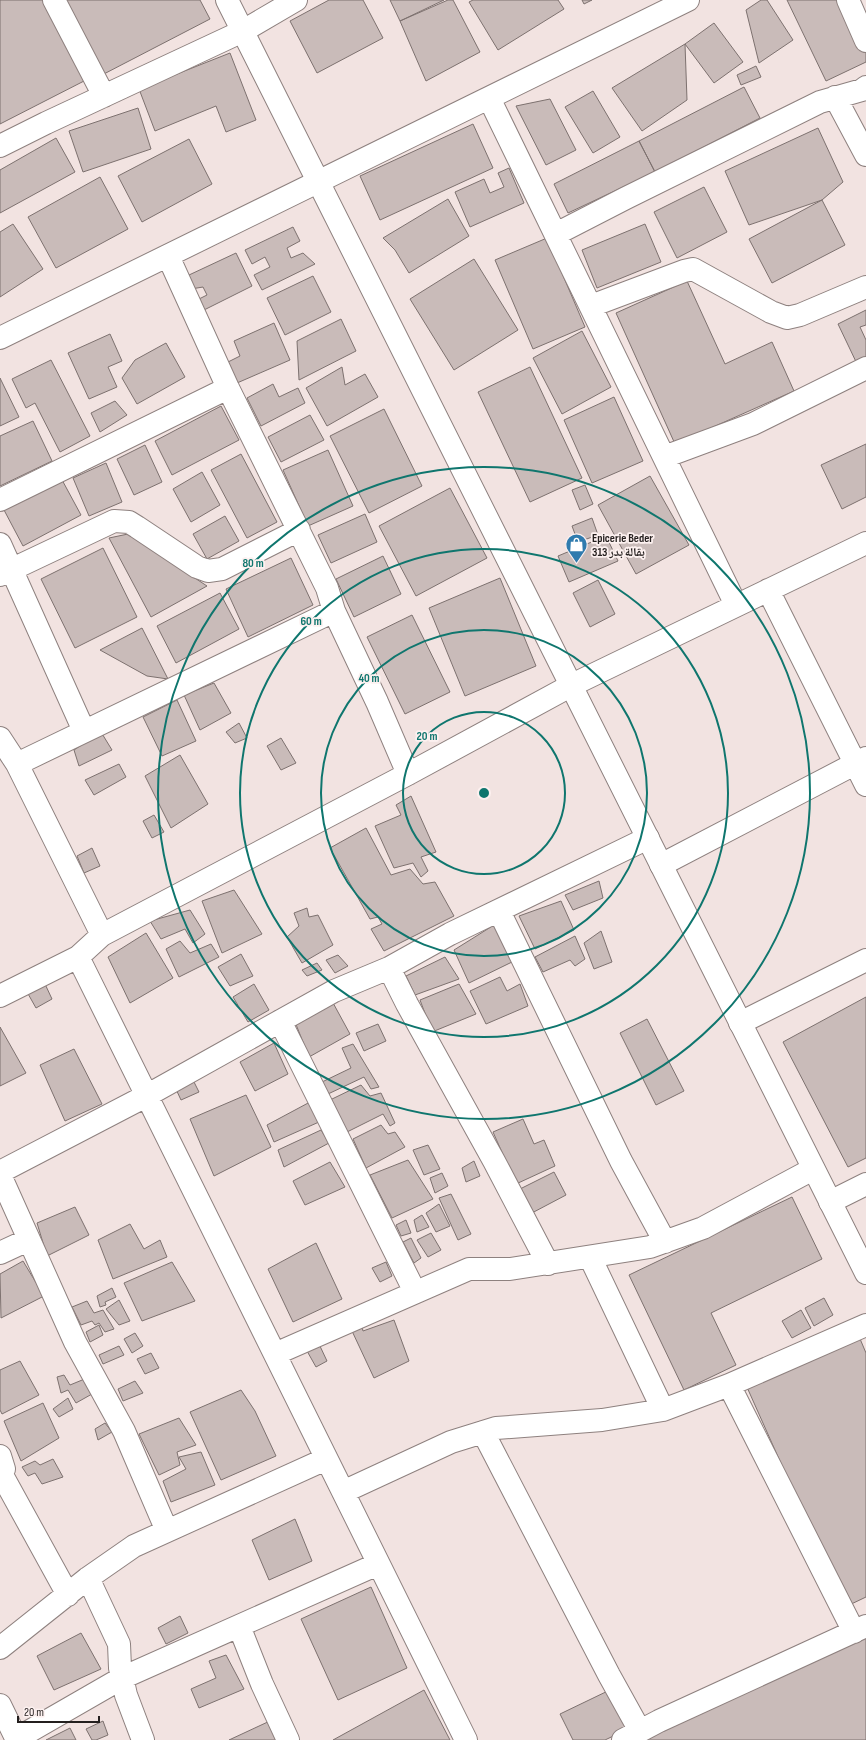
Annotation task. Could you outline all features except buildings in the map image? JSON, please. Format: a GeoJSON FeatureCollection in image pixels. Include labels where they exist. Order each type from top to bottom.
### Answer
{"type":"FeatureCollection","features":[{"type":"Feature","properties":{"kind":"street"},"geometry":{"type":"LineString","coordinates":[[54,0],[104,96]]}},
{"type":"Feature","properties":{"kind":"street"},"geometry":{"type":"LineString","coordinates":[[227,0],[572,685],[866,1274]]}},
{"type":"Feature","properties":{"kind":"street"},"geometry":{"type":"LineString","coordinates":[[0,146],[243,31],[296,0]]}},
{"type":"Feature","properties":{"kind":"street"},"geometry":{"type":"LineString","coordinates":[[0,338],[688,0]]}},
{"type":"Feature","properties":{"kind":"street"},"geometry":{"type":"LineString","coordinates":[[848,0],[866,41]]}},
{"type":"Feature","properties":{"kind":"street"},"geometry":{"type":"LineString","coordinates":[[556,234],[820,102],[862,90],[866,87]]}},
{"type":"Feature","properties":{"kind":"street"},"geometry":{"type":"LineString","coordinates":[[835,97],[866,155]]}},
{"type":"Feature","properties":{"kind":"street"},"geometry":{"type":"LineString","coordinates":[[489,98],[736,605]]}},
{"type":"Feature","properties":{"kind":"street"},"geometry":{"type":"LineString","coordinates":[[168,256],[228,388],[327,588],[334,611],[378,702],[408,774]]}},
{"type":"Feature","properties":{"kind":"street"},"geometry":{"type":"LineString","coordinates":[[591,306],[693,269],[771,312],[787,318],[800,316],[866,287]]}},
{"type":"Feature","properties":{"kind":"street"},"geometry":{"type":"LineString","coordinates":[[664,457],[753,424],[866,368]]}},
{"type":"Feature","properties":{"kind":"street"},"geometry":{"type":"LineString","coordinates":[[0,500],[228,388]]}},
{"type":"Feature","properties":{"kind":"street"},"geometry":{"type":"LineString","coordinates":[[6,571],[114,521],[129,522],[197,568],[208,571],[222,569],[299,530]]}},
{"type":"Feature","properties":{"kind":"street"},"geometry":{"type":"LineString","coordinates":[[0,996],[78,957],[102,936],[408,774],[572,685],[866,543]]}},
{"type":"Feature","properties":{"kind":"street"},"geometry":{"type":"LineString","coordinates":[[0,544],[6,571],[84,731]]}},
{"type":"Feature","properties":{"kind":"street"},"geometry":{"type":"LineString","coordinates":[[768,590],[861,761],[866,785]]}},
{"type":"Feature","properties":{"kind":"street"},"geometry":{"type":"LineString","coordinates":[[17,764],[84,731],[161,696],[334,611]]}},
{"type":"Feature","properties":{"kind":"street"},"geometry":{"type":"LineString","coordinates":[[0,738],[17,764],[102,936]]}},
{"type":"Feature","properties":{"kind":"street"},"geometry":{"type":"LineString","coordinates":[[661,865],[861,761]]}},
{"type":"Feature","properties":{"kind":"street"},"geometry":{"type":"LineString","coordinates":[[167,1531],[124,1431],[75,1342],[28,1240],[0,1173],[146,1096],[334,991],[388,968],[450,934],[648,838]]}},
{"type":"Feature","properties":{"kind":"street"},"geometry":{"type":"LineString","coordinates":[[499,911],[621,1161],[665,1242]]}},
{"type":"Feature","properties":{"kind":"street"},"geometry":{"type":"LineString","coordinates":[[78,957],[466,1740]]}},
{"type":"Feature","properties":{"kind":"street"},"geometry":{"type":"LineString","coordinates":[[740,1023],[866,960]]}},
{"type":"Feature","properties":{"kind":"street"},"geometry":{"type":"LineString","coordinates":[[388,968],[406,1004],[494,1161],[548,1264]]}},
{"type":"Feature","properties":{"kind":"street"},"geometry":{"type":"LineString","coordinates":[[280,1022],[415,1292]]}},
{"type":"Feature","properties":{"kind":"street"},"geometry":{"type":"LineString","coordinates":[[275,1354],[469,1269],[510,1269],[548,1264],[650,1247],[665,1242],[703,1228],[814,1169]]}},
{"type":"Feature","properties":{"kind":"street"},"geometry":{"type":"LineString","coordinates":[[830,1202],[866,1184]]}},
{"type":"Feature","properties":{"kind":"street"},"geometry":{"type":"LineString","coordinates":[[0,1253],[28,1240]]}},
{"type":"Feature","properties":{"kind":"street"},"geometry":{"type":"LineString","coordinates":[[590,1257],[663,1410]]}},
{"type":"Feature","properties":{"kind":"street"},"geometry":{"type":"LineString","coordinates":[[343,1492],[451,1442],[496,1428],[602,1420],[663,1410],[729,1385],[866,1325]]}},
{"type":"Feature","properties":{"kind":"street"},"geometry":{"type":"LineString","coordinates":[[483,1432],[606,1668],[632,1736],[860,1629],[729,1385]]}},
{"type":"Feature","properties":{"kind":"street"},"geometry":{"type":"LineString","coordinates":[[0,1648],[88,1578],[134,1546],[326,1459]]}},
{"type":"Feature","properties":{"kind":"street"},"geometry":{"type":"LineString","coordinates":[[1,1469],[68,1595]]}},
{"type":"Feature","properties":{"kind":"street"},"geometry":{"type":"LineString","coordinates":[[0,1705],[16,1740],[122,1678],[378,1564]]}},
{"type":"Feature","properties":{"kind":"street"},"geometry":{"type":"LineString","coordinates":[[88,1578],[120,1644],[122,1678],[126,1695],[143,1740]]}},
{"type":"Feature","properties":{"kind":"street"},"geometry":{"type":"LineString","coordinates":[[239,1626],[262,1684],[288,1740]]}},
{"type":"Feature","properties":{"kind":"place","name":"Epicerie Beder 313 بقالة بدر"},"geometry":{"type":"Point","coordinates":[577,564]}}]}
